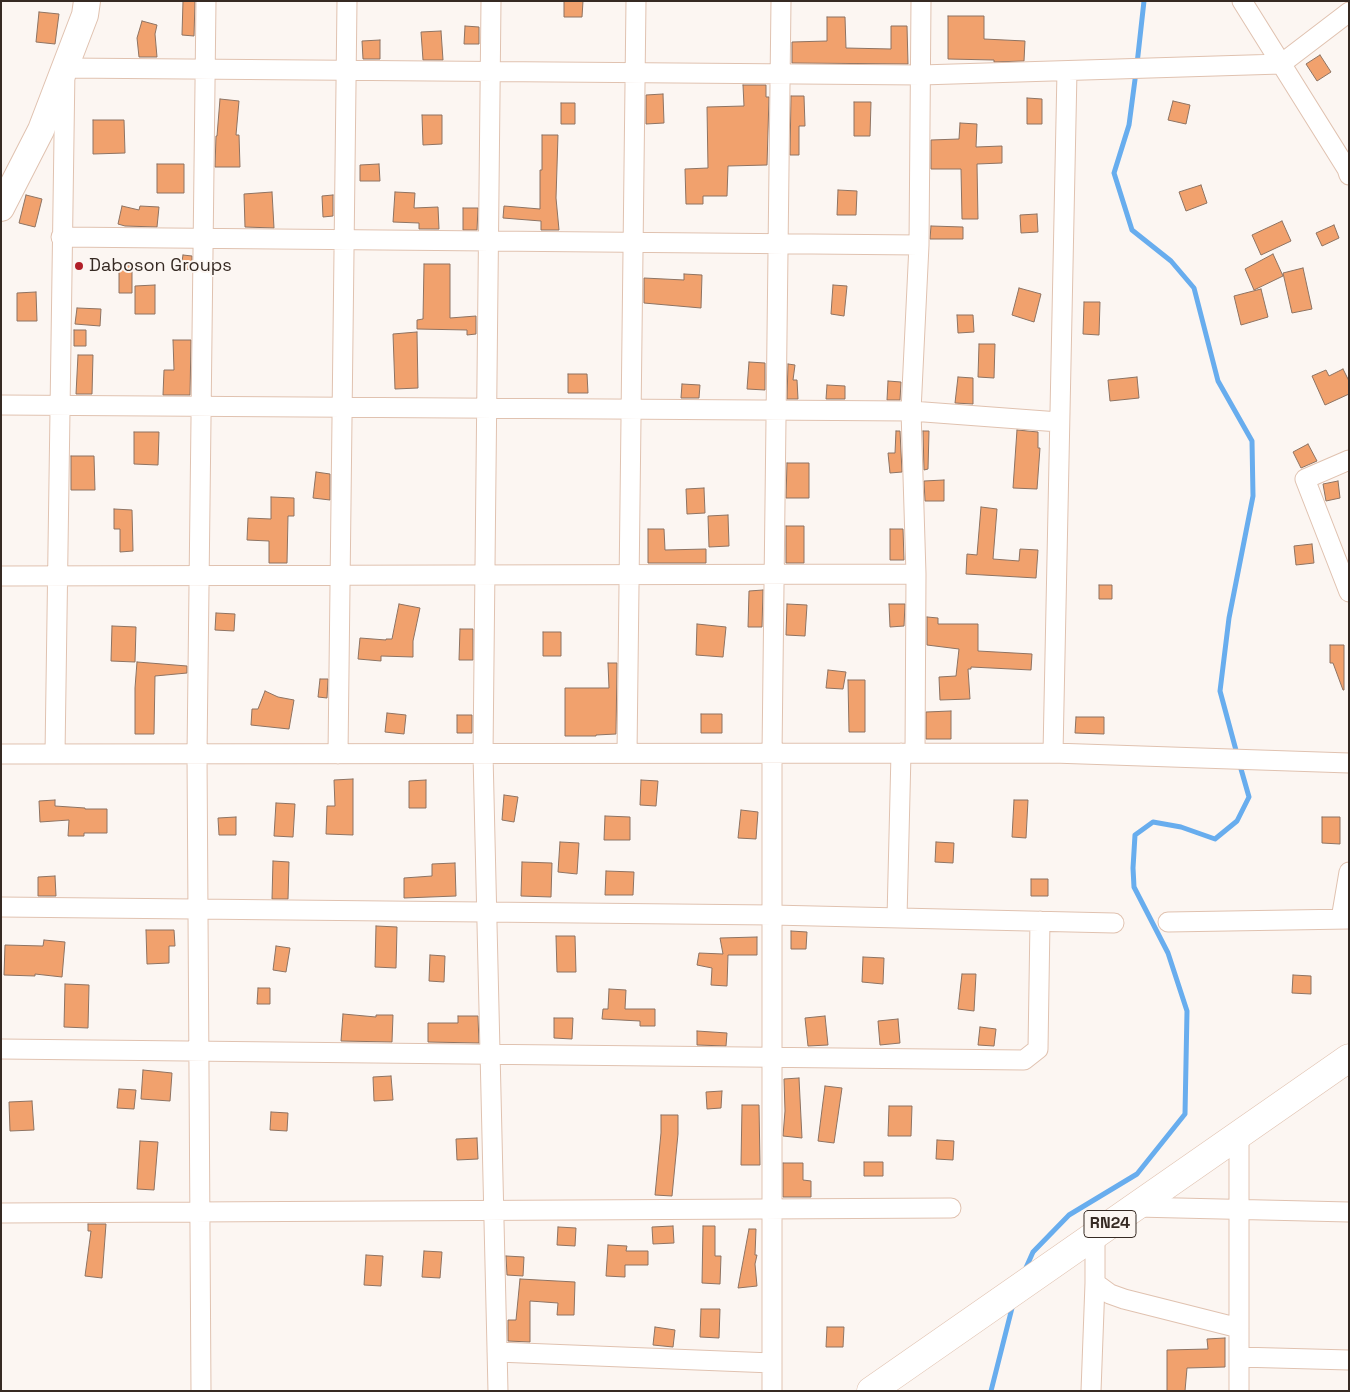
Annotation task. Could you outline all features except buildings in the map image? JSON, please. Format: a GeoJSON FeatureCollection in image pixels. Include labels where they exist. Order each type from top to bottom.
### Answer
{"type":"FeatureCollection","features":[{"type":"Feature","properties":{"kind":"main road","name":"RN24"},"geometry":{"type":"LineString","coordinates":[[871,1391],[1349,1058]]}},
{"type":"Feature","properties":{"kind":"street"},"geometry":{"type":"LineString","coordinates":[[1,208],[41,130],[85,16],[88,1]]}},
{"type":"Feature","properties":{"kind":"street"},"geometry":{"type":"LineString","coordinates":[[201,1391],[197,754],[206,1]]}},
{"type":"Feature","properties":{"kind":"street"},"geometry":{"type":"LineString","coordinates":[[338,754],[347,1]]}},
{"type":"Feature","properties":{"kind":"street"},"geometry":{"type":"LineString","coordinates":[[492,1],[483,754],[498,1391]]}},
{"type":"Feature","properties":{"kind":"street"},"geometry":{"type":"LineString","coordinates":[[627,753],[636,1]]}},
{"type":"Feature","properties":{"kind":"street"},"geometry":{"type":"LineString","coordinates":[[772,1391],[772,753],[781,1]]}},
{"type":"Feature","properties":{"kind":"street"},"geometry":{"type":"LineString","coordinates":[[897,918],[908,753],[916,574],[911,411],[919,246],[921,1]]}},
{"type":"Feature","properties":{"kind":"street"},"geometry":{"type":"LineString","coordinates":[[1242,1],[1348,171]]}},
{"type":"Feature","properties":{"kind":"street"},"geometry":{"type":"LineString","coordinates":[[65,68],[921,75],[1281,64],[1349,12]]}},
{"type":"Feature","properties":{"kind":"street"},"geometry":{"type":"LineString","coordinates":[[56,754],[61,237],[65,68]]}},
{"type":"Feature","properties":{"kind":"street"},"geometry":{"type":"LineString","coordinates":[[1053,753],[1067,71]]}},
{"type":"Feature","properties":{"kind":"street"},"geometry":{"type":"LineString","coordinates":[[61,237],[919,246]]}},
{"type":"Feature","properties":{"kind":"street"},"geometry":{"type":"LineString","coordinates":[[1,405],[911,411],[1059,422]]}},
{"type":"Feature","properties":{"kind":"street"},"geometry":{"type":"LineString","coordinates":[[1349,460],[1305,479],[1349,592]]}},
{"type":"Feature","properties":{"kind":"street"},"geometry":{"type":"LineString","coordinates":[[1,576],[916,574]]}},
{"type":"Feature","properties":{"kind":"street"},"geometry":{"type":"LineString","coordinates":[[1,754],[1053,753],[1349,763]]}},
{"type":"Feature","properties":{"kind":"street"},"geometry":{"type":"LineString","coordinates":[[1168,922],[1345,919],[1349,872]]}},
{"type":"Feature","properties":{"kind":"street"},"geometry":{"type":"LineString","coordinates":[[1,907],[772,915],[1114,923]]}},
{"type":"Feature","properties":{"kind":"street"},"geometry":{"type":"LineString","coordinates":[[1,1049],[1024,1060],[1038,1048],[1040,921]]}},
{"type":"Feature","properties":{"kind":"street"},"geometry":{"type":"LineString","coordinates":[[1238,1135],[1239,1391]]}},
{"type":"Feature","properties":{"kind":"street"},"geometry":{"type":"LineString","coordinates":[[1136,1206],[1349,1212]]}},
{"type":"Feature","properties":{"kind":"street"},"geometry":{"type":"LineString","coordinates":[[1,1213],[951,1208]]}},
{"type":"Feature","properties":{"kind":"street"},"geometry":{"type":"LineString","coordinates":[[1091,1391],[1095,1235]]}},
{"type":"Feature","properties":{"kind":"street"},"geometry":{"type":"LineString","coordinates":[[1095,1283],[1110,1294],[1124,1299],[1239,1328]]}},
{"type":"Feature","properties":{"kind":"street"},"geometry":{"type":"LineString","coordinates":[[497,1352],[772,1363]]}},
{"type":"Feature","properties":{"kind":"street"},"geometry":{"type":"LineString","coordinates":[[1239,1357],[1349,1360]]}},
{"type":"Feature","properties":{"kind":"waterway"},"geometry":{"type":"LineString","coordinates":[[1137,64],[1144,1]]}},
{"type":"Feature","properties":{"kind":"waterway"},"geometry":{"type":"LineString","coordinates":[[1136,72],[1129,125],[1114,173],[1132,230],[1171,261],[1194,288],[1218,381],[1252,441],[1253,496],[1229,618],[1220,691],[1237,754]]}},
{"type":"Feature","properties":{"kind":"waterway"},"geometry":{"type":"LineString","coordinates":[[1025,1270],[1033,1252],[1069,1215],[1137,1174],[1185,1114],[1187,1011],[1168,953],[1134,887],[1135,835],[1153,822],[1181,827],[1215,839],[1237,821],[1249,797],[1239,762]]}},
{"type":"Feature","properties":{"kind":"waterway"},"geometry":{"type":"LineString","coordinates":[[991,1391],[1013,1304]]}},
{"type":"Feature","properties":{"kind":"place","name":"Daboson Groups"},"geometry":{"type":"Point","coordinates":[79,266]}}]}
